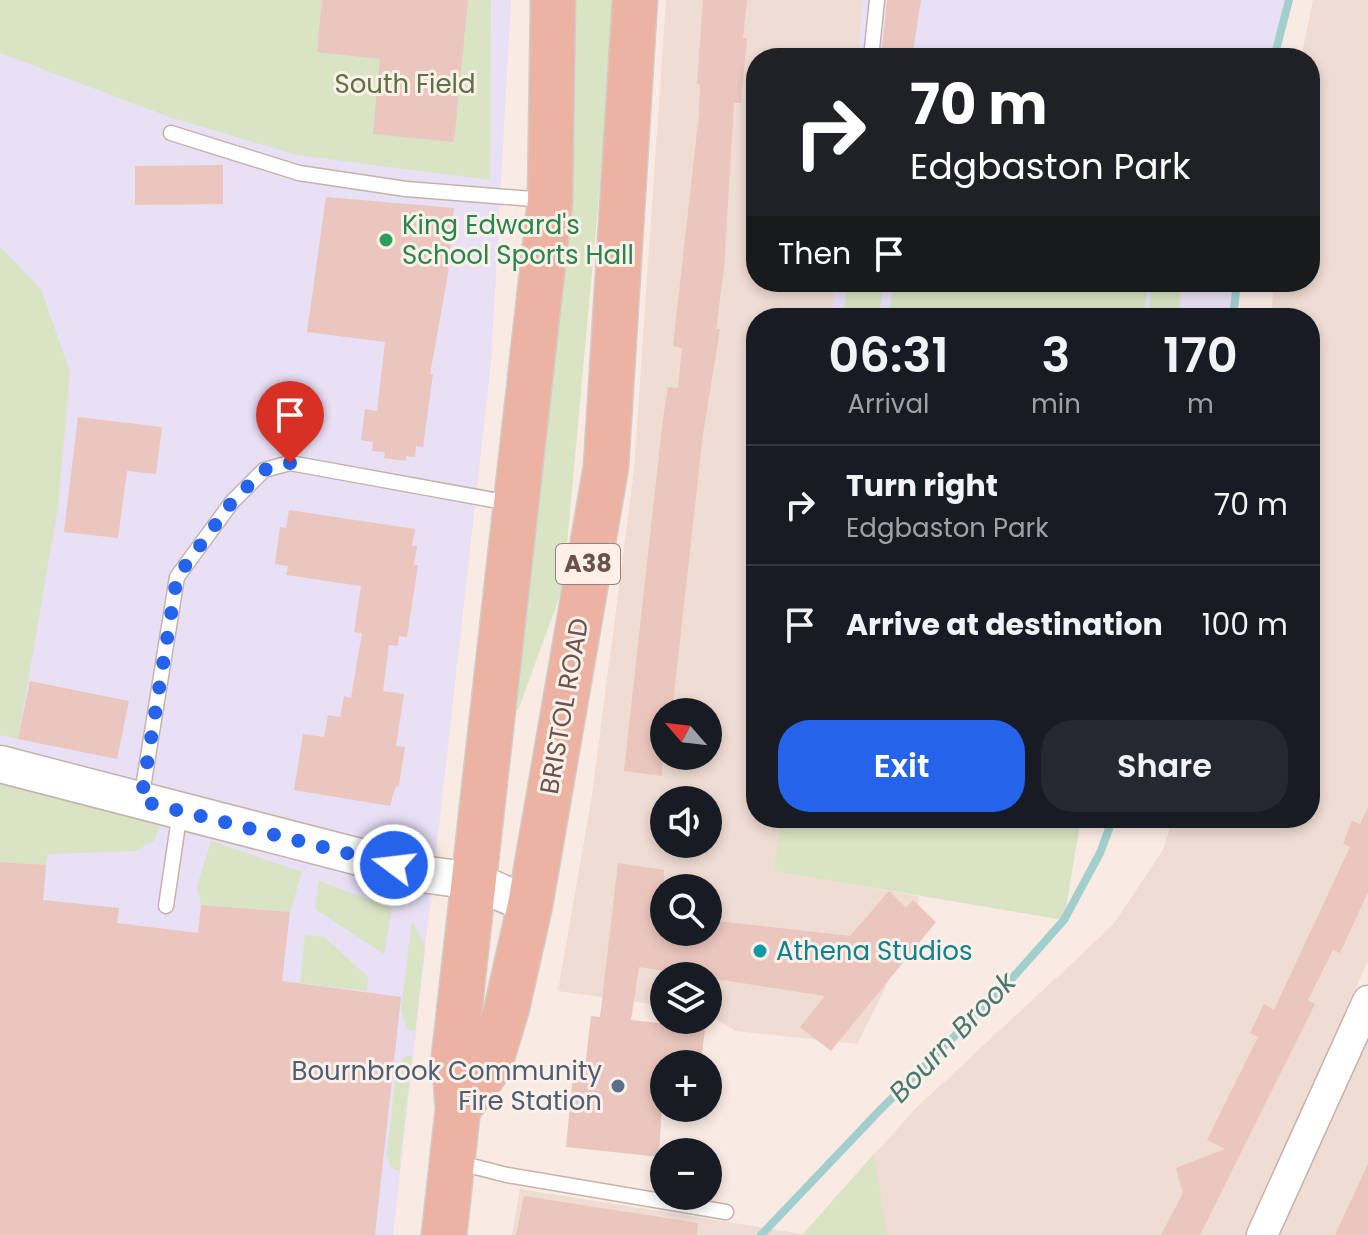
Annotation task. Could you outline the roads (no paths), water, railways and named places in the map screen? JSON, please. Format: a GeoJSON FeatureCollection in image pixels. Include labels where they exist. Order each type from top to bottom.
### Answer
{"type":"FeatureCollection","features":[{"type":"Feature","properties":{"kind":"highway","name":"BRISTOL ROAD"},"geometry":{"type":"LineString","coordinates":[[444,1235],[458,1109],[454,1057],[550,201],[553,0]]}},
{"type":"Feature","properties":{"kind":"highway","name":"BRISTOL ROAD"},"geometry":{"type":"LineString","coordinates":[[458,1109],[489,1067],[530,905],[606,467],[635,0]]}},
{"type":"Feature","properties":{"kind":"highway"},"geometry":{"type":"LineString","coordinates":[[474,881],[501,878],[516,863],[537,714],[555,635],[588,566]]}},
{"type":"Feature","properties":{"kind":"street"},"geometry":{"type":"LineString","coordinates":[[0,764],[429,875],[474,881],[530,905]]}},
{"type":"Feature","properties":{"kind":"street"},"geometry":{"type":"LineString","coordinates":[[1262,1235],[1368,1001]]}},
{"type":"Feature","properties":{"kind":"lane"},"geometry":{"type":"LineString","coordinates":[[872,48],[877,0]]}},
{"type":"Feature","properties":{"kind":"lane"},"geometry":{"type":"LineString","coordinates":[[171,133],[299,173],[406,189],[550,201]]}},
{"type":"Feature","properties":{"kind":"lane"},"geometry":{"type":"LineString","coordinates":[[141,801],[177,577],[232,502],[264,470],[290,463],[515,505]]}},
{"type":"Feature","properties":{"kind":"lane"},"geometry":{"type":"LineString","coordinates":[[166,906],[180,811]]}},
{"type":"Feature","properties":{"kind":"lane"},"geometry":{"type":"LineString","coordinates":[[452,1161],[507,1175],[726,1212]]}},
{"type":"Feature","properties":{"kind":"waterway","name":"Bourn Brook"},"geometry":{"type":"LineString","coordinates":[[1277,48],[1289,0]]}},
{"type":"Feature","properties":{"kind":"waterway","name":"Bourn Brook"},"geometry":{"type":"LineString","coordinates":[[1234,308],[1236,292]]}},
{"type":"Feature","properties":{"kind":"waterway","name":"Bourn Brook"},"geometry":{"type":"LineString","coordinates":[[761,1235],[880,1110],[1007,984],[1064,920],[1100,853],[1109,828]]}},
{"type":"Feature","properties":{"kind":"place","name":"King Edward's School Sports Hall"},"geometry":{"type":"Point","coordinates":[386,240]}},
{"type":"Feature","properties":{"kind":"place","name":"Athena Studios"},"geometry":{"type":"Point","coordinates":[760,951]}},
{"type":"Feature","properties":{"kind":"place","name":"Bournbrook Community Fire Station"},"geometry":{"type":"Point","coordinates":[618,1086]}},
{"type":"Feature","properties":{"kind":"park label","name":"South Field"},"geometry":{"type":"Point","coordinates":[405,84]}}]}
